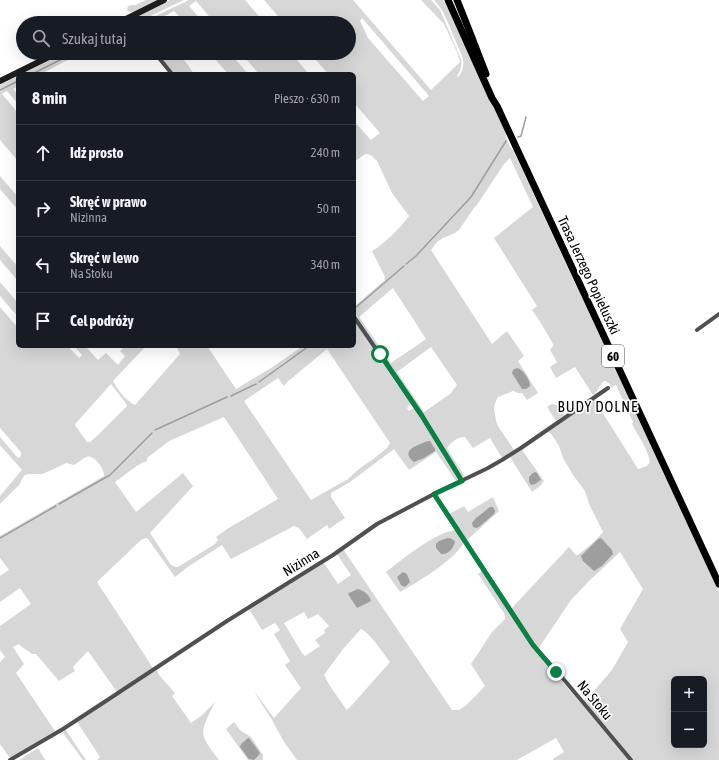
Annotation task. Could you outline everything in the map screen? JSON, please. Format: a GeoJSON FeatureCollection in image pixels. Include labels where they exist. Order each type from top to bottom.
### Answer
{"type":"FeatureCollection","features":[{"type":"Feature","properties":{"kind":"main road"},"geometry":{"type":"LineString","coordinates":[[132,16],[164,0]]}},
{"type":"Feature","properties":{"kind":"main road","name":"Trasa Jerzego Popiełuszki"},"geometry":{"type":"LineString","coordinates":[[448,0],[485,84],[497,106],[719,584]]}},
{"type":"Feature","properties":{"kind":"main road","name":"Trasa Jerzego Popiełuszki"},"geometry":{"type":"LineString","coordinates":[[457,0],[497,106]]}},
{"type":"Feature","properties":{"kind":"main road"},"geometry":{"type":"LineString","coordinates":[[18,72],[43,60]]}},
{"type":"Feature","properties":{"kind":"main road"},"geometry":{"type":"LineString","coordinates":[[0,81],[16,73]]}},
{"type":"Feature","properties":{"kind":"street"},"geometry":{"type":"LineString","coordinates":[[161,60],[170,72]]}},
{"type":"Feature","properties":{"kind":"street"},"geometry":{"type":"LineString","coordinates":[[697,330],[719,314]]}},
{"type":"Feature","properties":{"kind":"street"},"geometry":{"type":"LineString","coordinates":[[356,320],[422,416],[462,481]]}},
{"type":"Feature","properties":{"kind":"street","name":"Nizinna"},"geometry":{"type":"LineString","coordinates":[[10,760],[112,697],[377,524],[488,468],[510,455],[608,388]]}},
{"type":"Feature","properties":{"kind":"street","name":"Na Stoku"},"geometry":{"type":"LineString","coordinates":[[434,494],[533,645],[631,760]]}},
{"type":"Feature","properties":{"kind":"shaded area"},"geometry":{"type":"Polygon","coordinates":[[[146,0],[158,0],[133,12],[127,10],[128,6],[135,5],[146,0]]]}},
{"type":"Feature","properties":{"kind":"shaded area"},"geometry":{"type":"Polygon","coordinates":[[[170,0],[184,0],[150,16],[139,16],[170,0]]]}},
{"type":"Feature","properties":{"kind":"shaded area"},"geometry":{"type":"Polygon","coordinates":[[[189,0],[245,0],[259,16],[209,16],[196,1],[189,6],[198,16],[179,16],[174,11],[165,16],[155,16],[189,0]]]}},
{"type":"Feature","properties":{"kind":"shaded area"},"geometry":{"type":"Polygon","coordinates":[[[264,0],[353,0],[431,90],[460,62],[444,24],[421,0],[431,0],[440,10],[461,59],[461,68],[457,76],[458,77],[461,74],[463,67],[462,56],[449,25],[438,4],[434,0],[443,0],[719,592],[719,760],[633,760],[583,701],[594,691],[612,670],[628,642],[620,629],[643,589],[620,552],[571,600],[538,649],[511,609],[569,547],[576,555],[578,555],[603,532],[589,504],[585,491],[573,475],[552,435],[547,432],[594,399],[638,469],[647,466],[650,462],[647,452],[632,424],[633,422],[616,385],[609,389],[611,385],[604,381],[593,395],[575,367],[556,378],[550,367],[557,362],[550,350],[553,344],[532,310],[537,306],[494,238],[533,207],[510,158],[504,164],[459,230],[437,242],[431,250],[492,344],[507,331],[524,356],[518,361],[538,393],[527,400],[522,393],[513,391],[498,397],[494,408],[498,426],[514,450],[502,458],[490,438],[473,448],[465,437],[458,438],[447,448],[465,477],[461,476],[356,319],[356,305],[385,280],[385,277],[372,251],[392,235],[409,216],[392,193],[377,161],[368,154],[365,154],[356,161],[356,123],[371,140],[380,133],[356,105],[356,72],[326,72],[316,60],[356,60],[356,16],[278,16],[264,0]],[[362,18],[360,21],[368,38],[423,101],[429,96],[362,18]],[[393,288],[359,317],[391,363],[426,339],[393,288]],[[431,347],[397,372],[424,412],[450,394],[457,385],[431,347]]]}},
{"type":"Feature","properties":{"kind":"shaded area"},"geometry":{"type":"Polygon","coordinates":[[[51,60],[68,60],[45,72],[26,72],[51,60]]]}},
{"type":"Feature","properties":{"kind":"shaded area"},"geometry":{"type":"Polygon","coordinates":[[[163,60],[184,60],[193,72],[173,72],[163,60]]]}},
{"type":"Feature","properties":{"kind":"shaded area"},"geometry":{"type":"Polygon","coordinates":[[[216,60],[236,60],[246,72],[226,72],[216,60]]]}},
{"type":"Feature","properties":{"kind":"shaded area"},"geometry":{"type":"Polygon","coordinates":[[[247,60],[297,60],[307,72],[257,72],[247,60]]]}},
{"type":"Feature","properties":{"kind":"shaded area"},"geometry":{"type":"Polygon","coordinates":[[[16,77],[16,87],[13,89],[16,93],[16,102],[7,91],[2,94],[16,111],[16,159],[0,140],[0,85],[16,77]]]}},
{"type":"Feature","properties":{"kind":"shaded area"},"geometry":{"type":"Polygon","coordinates":[[[0,176],[16,195],[16,208],[0,189],[0,176]]]}},
{"type":"Feature","properties":{"kind":"shaded area"},"geometry":{"type":"Polygon","coordinates":[[[0,246],[16,265],[16,279],[0,260],[0,246]]]}},
{"type":"Feature","properties":{"kind":"shaded area"},"geometry":{"type":"Polygon","coordinates":[[[0,282],[16,301],[16,315],[0,296],[0,282]]]}},
{"type":"Feature","properties":{"kind":"shaded area"},"geometry":{"type":"Polygon","coordinates":[[[0,307],[16,326],[16,348],[70,348],[79,358],[82,355],[76,348],[87,348],[98,360],[106,353],[118,365],[125,356],[120,351],[123,348],[144,348],[113,381],[122,395],[135,405],[180,354],[177,348],[208,348],[236,389],[300,348],[356,348],[356,323],[411,404],[407,408],[409,411],[414,408],[416,409],[458,478],[456,481],[436,452],[409,470],[394,449],[350,482],[331,493],[331,497],[345,518],[329,529],[327,525],[307,539],[299,528],[294,526],[231,559],[222,545],[189,566],[175,577],[148,539],[146,538],[141,540],[97,582],[153,668],[117,692],[88,651],[73,667],[75,671],[59,681],[36,654],[32,654],[19,644],[13,647],[24,664],[16,673],[55,731],[10,758],[0,744],[0,662],[5,657],[0,650],[0,626],[31,604],[20,588],[0,602],[0,576],[9,570],[0,558],[0,536],[104,476],[102,468],[99,464],[92,457],[86,457],[74,465],[66,463],[42,474],[25,475],[20,484],[0,504],[0,496],[22,470],[0,445],[0,437],[18,458],[21,456],[21,452],[0,428],[0,307]],[[327,349],[284,386],[278,378],[244,401],[311,500],[348,479],[387,448],[390,443],[327,349]],[[111,384],[75,425],[87,442],[90,442],[97,436],[127,406],[111,384]],[[224,417],[169,441],[147,458],[147,461],[138,465],[115,482],[136,512],[183,473],[193,486],[150,533],[171,565],[176,567],[215,544],[218,540],[216,537],[227,529],[278,499],[224,417]]]}},
{"type":"Feature","properties":{"kind":"shaded area"},"geometry":{"type":"Polygon","coordinates":[[[517,368],[526,375],[529,381],[530,386],[526,389],[522,389],[512,373],[513,370],[517,368]]]}},
{"type":"Feature","properties":{"kind":"shaded area"},"geometry":{"type":"Polygon","coordinates":[[[552,404],[558,405],[564,415],[556,421],[547,407],[552,404]]]}},
{"type":"Feature","properties":{"kind":"shaded area"},"geometry":{"type":"Polygon","coordinates":[[[430,441],[435,451],[414,462],[408,454],[409,451],[415,446],[430,441]]]}},
{"type":"Feature","properties":{"kind":"shaded area"},"geometry":{"type":"Polygon","coordinates":[[[522,450],[544,481],[532,492],[510,457],[522,450]]]}},
{"type":"Feature","properties":{"kind":"shaded area"},"geometry":{"type":"Polygon","coordinates":[[[535,472],[541,480],[531,485],[529,482],[529,477],[535,472]]]}},
{"type":"Feature","properties":{"kind":"shaded area"},"geometry":{"type":"Polygon","coordinates":[[[493,497],[499,511],[466,541],[449,514],[464,506],[468,512],[493,497]]]}},
{"type":"Feature","properties":{"kind":"shaded area"},"geometry":{"type":"Polygon","coordinates":[[[490,507],[493,507],[495,511],[494,514],[479,527],[473,527],[472,523],[475,519],[490,507]]]}},
{"type":"Feature","properties":{"kind":"shaded area"},"geometry":{"type":"Polygon","coordinates":[[[456,530],[464,542],[453,556],[435,570],[400,592],[386,572],[431,539],[456,530]],[[447,538],[437,543],[436,548],[441,554],[447,538]]]}},
{"type":"Feature","properties":{"kind":"shaded area"},"geometry":{"type":"Polygon","coordinates":[[[447,538],[455,541],[454,544],[448,552],[441,554],[436,548],[436,544],[447,538]]]}},
{"type":"Feature","properties":{"kind":"shaded area"},"geometry":{"type":"Polygon","coordinates":[[[601,538],[612,550],[613,554],[602,566],[594,571],[583,561],[581,556],[598,539],[601,538]]]}},
{"type":"Feature","properties":{"kind":"shaded area"},"geometry":{"type":"Polygon","coordinates":[[[343,549],[452,710],[459,710],[462,708],[485,686],[471,664],[492,632],[505,619],[504,613],[478,574],[482,571],[532,646],[629,760],[553,760],[564,752],[556,738],[517,760],[297,760],[284,742],[254,691],[274,718],[301,688],[285,665],[290,661],[274,634],[280,630],[275,623],[262,630],[249,609],[324,563],[338,584],[351,575],[337,554],[343,549]],[[304,612],[284,623],[305,656],[320,646],[315,640],[325,633],[324,630],[329,626],[318,614],[308,619],[304,612]],[[361,629],[343,649],[324,675],[347,710],[390,662],[373,639],[361,629]]]}},
{"type":"Feature","properties":{"kind":"shaded area"},"geometry":{"type":"Polygon","coordinates":[[[403,572],[407,574],[410,582],[405,587],[401,585],[397,577],[403,572]]]}},
{"type":"Feature","properties":{"kind":"shaded area"},"geometry":{"type":"Polygon","coordinates":[[[358,589],[366,593],[371,601],[357,608],[348,594],[358,589]]]}},
{"type":"Feature","properties":{"kind":"shaded area"},"geometry":{"type":"Polygon","coordinates":[[[157,670],[159,675],[175,693],[172,696],[191,723],[201,716],[215,702],[206,720],[203,736],[219,760],[97,760],[100,757],[77,722],[157,670]]]}},
{"type":"Feature","properties":{"kind":"shaded area"},"geometry":{"type":"Polygon","coordinates":[[[234,722],[240,730],[251,737],[263,755],[263,760],[248,760],[226,729],[234,722]]]}},
{"type":"Feature","properties":{"kind":"shaded area"},"geometry":{"type":"Polygon","coordinates":[[[65,729],[86,760],[83,760],[63,733],[65,729]]]}},
{"type":"Feature","properties":{"kind":"shaded area"},"geometry":{"type":"Polygon","coordinates":[[[248,738],[260,753],[254,760],[249,759],[240,747],[241,744],[248,738]]]}},
{"type":"Feature","properties":{"kind":"shaded area"},"geometry":{"type":"Polygon","coordinates":[[[38,748],[45,760],[19,760],[38,748]]]}},
{"type":"Feature","properties":{"kind":"waterway"},"geometry":{"type":"LineString","coordinates":[[36,72],[60,60]]}},
{"type":"Feature","properties":{"kind":"waterway"},"geometry":{"type":"LineString","coordinates":[[0,90],[16,82]]}},
{"type":"Feature","properties":{"kind":"waterway"},"geometry":{"type":"LineString","coordinates":[[518,137],[521,136],[526,117]]}},
{"type":"Feature","properties":{"kind":"waterway"},"geometry":{"type":"LineString","coordinates":[[406,264],[416,256],[471,197],[506,141]]}},
{"type":"Feature","properties":{"kind":"waterway"},"geometry":{"type":"LineString","coordinates":[[356,307],[404,266]]}},
{"type":"Feature","properties":{"kind":"waterway"},"geometry":{"type":"LineString","coordinates":[[259,382],[306,348]]}},
{"type":"Feature","properties":{"kind":"waterway"},"geometry":{"type":"LineString","coordinates":[[231,396],[256,384]]}},
{"type":"Feature","properties":{"kind":"waterway"},"geometry":{"type":"LineString","coordinates":[[155,430],[227,397]]}},
{"type":"Feature","properties":{"kind":"waterway"},"geometry":{"type":"LineString","coordinates":[[59,504],[110,475],[152,433]]}},
{"type":"Feature","properties":{"kind":"waterway"},"geometry":{"type":"LineString","coordinates":[[0,538],[56,506]]}},
{"type":"Feature","properties":{"kind":"district","name":"BUDY DOLNE"},"geometry":{"type":"Point","coordinates":[598,406]}},
{"type":"Feature","properties":{"kind":"route"},"geometry":{"type":"LineString","coordinates":[[380,354],[422,416],[462,481],[434,494],[533,645],[556,672]]}}]}
